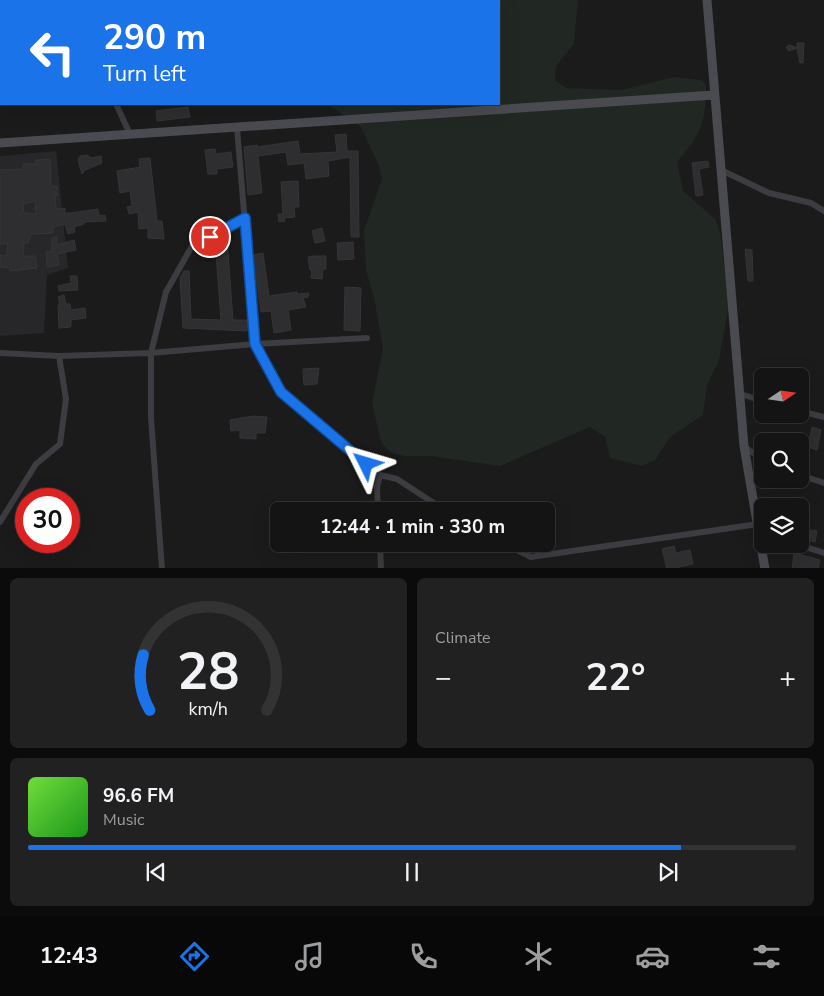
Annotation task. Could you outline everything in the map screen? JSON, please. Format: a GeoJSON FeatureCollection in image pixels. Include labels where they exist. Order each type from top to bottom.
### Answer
{"type":"FeatureCollection","features":[{"type":"Feature","properties":{"kind":"street"},"geometry":{"type":"LineString","coordinates":[[707,0],[744,446],[754,502]]}},
{"type":"Feature","properties":{"kind":"street"},"geometry":{"type":"LineString","coordinates":[[0,143],[714,95]]}},
{"type":"Feature","properties":{"kind":"street"},"geometry":{"type":"LineString","coordinates":[[116,105],[130,134]]}},
{"type":"Feature","properties":{"kind":"street"},"geometry":{"type":"LineString","coordinates":[[237,128],[255,344],[281,392],[380,475],[397,479],[432,502]]}},
{"type":"Feature","properties":{"kind":"street"},"geometry":{"type":"LineString","coordinates":[[721,170],[769,193],[811,203],[824,211]]}},
{"type":"Feature","properties":{"kind":"street"},"geometry":{"type":"LineString","coordinates":[[162,568],[151,418],[151,353],[166,292],[192,246],[245,218]]}},
{"type":"Feature","properties":{"kind":"street"},"geometry":{"type":"LineString","coordinates":[[0,353],[58,356],[151,353],[255,344],[367,338]]}},
{"type":"Feature","properties":{"kind":"street"},"geometry":{"type":"LineString","coordinates":[[0,522],[36,464],[60,444],[66,399],[58,356]]}},
{"type":"Feature","properties":{"kind":"street"},"geometry":{"type":"LineString","coordinates":[[741,394],[754,398]]}},
{"type":"Feature","properties":{"kind":"street"},"geometry":{"type":"LineString","coordinates":[[809,413],[824,417]]}},
{"type":"Feature","properties":{"kind":"street"},"geometry":{"type":"LineString","coordinates":[[744,446],[754,454]]}},
{"type":"Feature","properties":{"kind":"street"},"geometry":{"type":"LineString","coordinates":[[378,502],[377,487],[380,475]]}},
{"type":"Feature","properties":{"kind":"street"},"geometry":{"type":"LineString","coordinates":[[809,478],[824,483]]}},
{"type":"Feature","properties":{"kind":"street"},"geometry":{"type":"LineString","coordinates":[[521,552],[531,557],[754,525]]}},
{"type":"Feature","properties":{"kind":"street"},"geometry":{"type":"LineString","coordinates":[[809,548],[824,552]]}},
{"type":"Feature","properties":{"kind":"street"},"geometry":{"type":"LineString","coordinates":[[380,552],[381,568]]}},
{"type":"Feature","properties":{"kind":"street"},"geometry":{"type":"LineString","coordinates":[[762,553],[765,568]]}},
{"type":"Feature","properties":{"kind":"shaded area"},"geometry":{"type":"Polygon","coordinates":[[[500,0],[578,0],[574,44],[556,66],[555,80],[566,88],[621,90],[674,77],[702,80],[706,85],[703,119],[697,136],[677,162],[683,191],[715,219],[720,232],[729,304],[719,360],[707,385],[703,415],[670,437],[655,460],[642,466],[610,458],[605,437],[590,427],[500,466],[431,456],[404,456],[390,452],[381,442],[372,403],[383,348],[374,297],[366,270],[364,230],[382,179],[379,166],[361,127],[328,105],[500,105],[500,0]]]}},
{"type":"Feature","properties":{"kind":"shaded area"},"geometry":{"type":"Polygon","coordinates":[[[56,151],[68,268],[47,275],[44,333],[0,336],[0,156],[56,151]]]}},
{"type":"Feature","properties":{"kind":"building"},"geometry":{"type":"Polygon","coordinates":[[[797,43],[804,43],[803,63],[800,63],[797,43]]]}},
{"type":"Feature","properties":{"kind":"building"},"geometry":{"type":"Polygon","coordinates":[[[790,45],[797,48],[789,51],[786,47],[790,45]]]}},
{"type":"Feature","properties":{"kind":"building"},"geometry":{"type":"Polygon","coordinates":[[[188,107],[190,117],[157,121],[156,111],[188,107]]]}},
{"type":"Feature","properties":{"kind":"building"},"geometry":{"type":"Polygon","coordinates":[[[346,134],[347,151],[358,151],[359,237],[351,237],[350,157],[328,161],[329,176],[306,179],[304,163],[288,165],[286,152],[258,156],[262,193],[248,195],[244,147],[298,141],[300,154],[337,152],[335,135],[346,134]]]}},
{"type":"Feature","properties":{"kind":"building"},"geometry":{"type":"Polygon","coordinates":[[[215,149],[216,154],[231,152],[233,167],[217,169],[217,174],[208,174],[205,150],[215,149]]]}},
{"type":"Feature","properties":{"kind":"building"},"geometry":{"type":"Polygon","coordinates":[[[87,155],[91,158],[101,156],[102,163],[85,170],[82,174],[78,160],[80,156],[87,155]]]}},
{"type":"Feature","properties":{"kind":"building"},"geometry":{"type":"Polygon","coordinates":[[[150,158],[157,221],[162,221],[164,239],[148,238],[148,228],[139,229],[138,212],[129,214],[127,207],[132,206],[130,191],[120,193],[117,171],[140,167],[139,159],[150,158]]]}},
{"type":"Feature","properties":{"kind":"building"},"geometry":{"type":"Polygon","coordinates":[[[50,159],[51,187],[57,186],[58,195],[55,195],[56,209],[65,208],[65,213],[71,213],[98,209],[99,216],[105,215],[106,221],[84,222],[84,224],[74,227],[75,232],[68,234],[65,224],[53,227],[53,233],[31,234],[28,243],[24,243],[23,256],[35,256],[37,268],[11,271],[10,268],[0,267],[0,255],[6,256],[8,244],[0,244],[0,170],[23,169],[23,164],[36,164],[36,160],[50,159]],[[35,201],[23,204],[24,213],[36,214],[35,201]]]}},
{"type":"Feature","properties":{"kind":"building"},"geometry":{"type":"Polygon","coordinates":[[[708,161],[709,167],[699,169],[703,195],[696,196],[692,163],[708,161]]]}},
{"type":"Feature","properties":{"kind":"building"},"geometry":{"type":"Polygon","coordinates":[[[298,181],[299,207],[294,207],[295,217],[284,218],[285,221],[279,222],[278,214],[283,214],[281,182],[298,181]]]}},
{"type":"Feature","properties":{"kind":"building"},"geometry":{"type":"Polygon","coordinates":[[[322,228],[325,241],[315,243],[312,231],[322,228]]]}},
{"type":"Feature","properties":{"kind":"building"},"geometry":{"type":"Polygon","coordinates":[[[57,237],[57,245],[74,240],[76,250],[57,254],[59,265],[47,267],[46,252],[52,252],[52,238],[57,237]]]}},
{"type":"Feature","properties":{"kind":"building"},"geometry":{"type":"Polygon","coordinates":[[[227,239],[233,320],[248,320],[247,331],[183,328],[180,278],[184,271],[189,271],[191,319],[221,320],[215,240],[227,239]]]}},
{"type":"Feature","properties":{"kind":"building"},"geometry":{"type":"Polygon","coordinates":[[[353,242],[354,259],[338,260],[337,243],[353,242]]]}},
{"type":"Feature","properties":{"kind":"building"},"geometry":{"type":"Polygon","coordinates":[[[745,249],[752,250],[753,281],[748,281],[745,249]]]}},
{"type":"Feature","properties":{"kind":"building"},"geometry":{"type":"Polygon","coordinates":[[[263,253],[269,296],[297,292],[298,294],[309,293],[308,297],[303,298],[306,307],[288,310],[291,330],[274,333],[271,311],[261,312],[253,255],[263,253]]]}},
{"type":"Feature","properties":{"kind":"building"},"geometry":{"type":"Polygon","coordinates":[[[326,256],[326,269],[323,269],[322,279],[311,278],[312,270],[310,270],[308,257],[326,256]]]}},
{"type":"Feature","properties":{"kind":"building"},"geometry":{"type":"Polygon","coordinates":[[[70,276],[77,276],[78,290],[59,291],[58,286],[71,283],[70,276]]]}},
{"type":"Feature","properties":{"kind":"building"},"geometry":{"type":"Polygon","coordinates":[[[345,287],[361,288],[360,331],[344,330],[345,287]]]}},
{"type":"Feature","properties":{"kind":"building"},"geometry":{"type":"Polygon","coordinates":[[[64,295],[66,304],[70,304],[71,310],[85,308],[86,318],[71,320],[71,327],[59,328],[58,305],[60,305],[58,297],[64,295]]]}},
{"type":"Feature","properties":{"kind":"building"},"geometry":{"type":"Polygon","coordinates":[[[319,368],[317,384],[304,385],[303,369],[319,368]]]}},
{"type":"Feature","properties":{"kind":"building"},"geometry":{"type":"Polygon","coordinates":[[[253,416],[267,417],[265,433],[256,433],[256,439],[240,438],[240,430],[231,431],[230,420],[253,416]]]}},
{"type":"Feature","properties":{"kind":"building"},"geometry":{"type":"Polygon","coordinates":[[[812,427],[821,430],[817,450],[809,447],[812,427]]]}},
{"type":"Feature","properties":{"kind":"building"},"geometry":{"type":"Polygon","coordinates":[[[811,530],[817,531],[815,542],[809,540],[811,530]]]}},
{"type":"Feature","properties":{"kind":"building"},"geometry":{"type":"Polygon","coordinates":[[[674,546],[676,553],[690,550],[693,564],[679,568],[667,568],[662,549],[674,546]]]}},
{"type":"Feature","properties":{"kind":"building"},"geometry":{"type":"Polygon","coordinates":[[[794,553],[820,560],[818,568],[792,568],[794,553]]]}},
{"type":"Feature","properties":{"kind":"route"},"geometry":{"type":"LineString","coordinates":[[210,237],[245,218],[255,344],[281,392],[366,464]]}}]}
